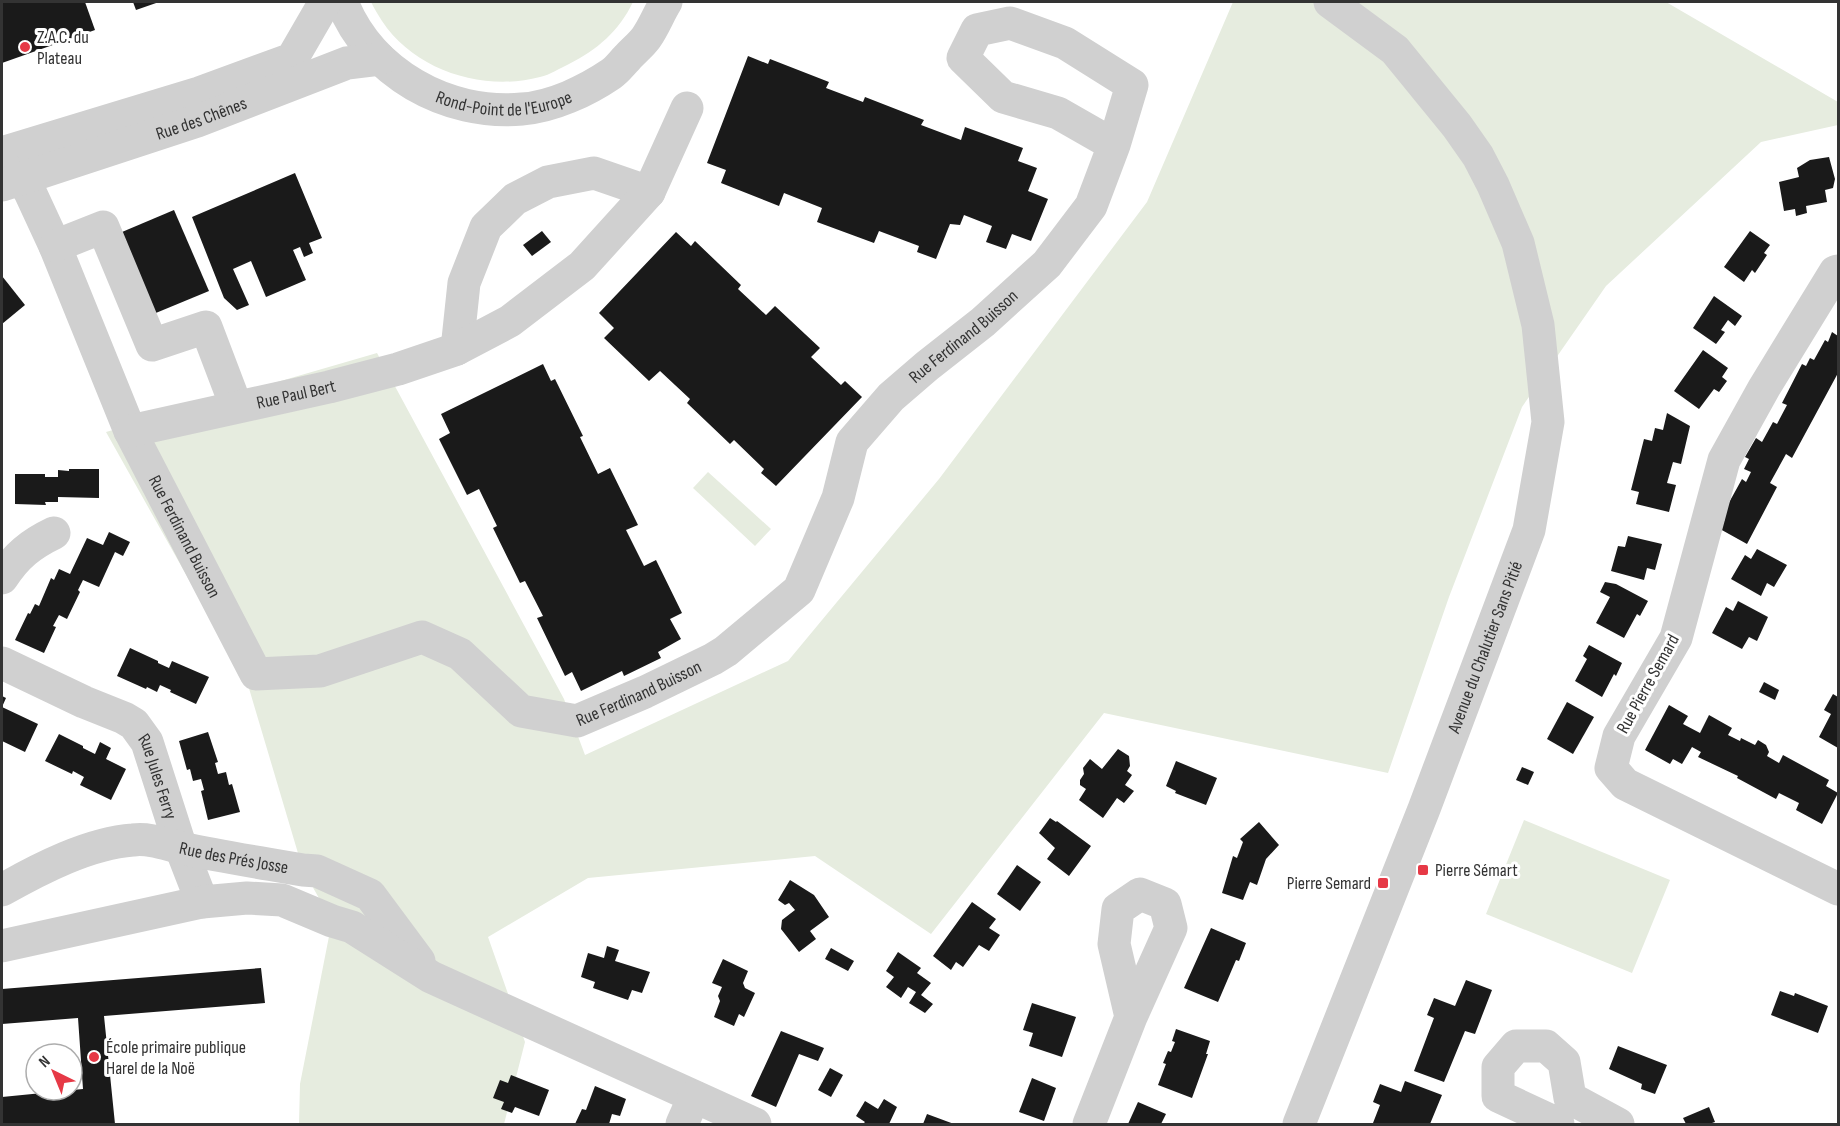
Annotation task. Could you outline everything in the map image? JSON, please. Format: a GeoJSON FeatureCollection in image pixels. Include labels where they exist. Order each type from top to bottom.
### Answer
{"type":"FeatureCollection","features":[{"type":"Feature","properties":{"kind":"street","name":"Rue des Chênes"},"geometry":{"type":"LineString","coordinates":[[2,153],[199,93],[292,58],[325,2]]}},
{"type":"Feature","properties":{"kind":"street","name":"Rond-Point de l'Europe"},"geometry":{"type":"LineString","coordinates":[[342,2],[361,37],[380,59],[408,81],[439,98],[474,108],[523,109],[570,98],[613,73],[647,37],[666,2]]}},
{"type":"Feature","properties":{"kind":"street","name":"Avenue du Chalutier Sans Pitié"},"geometry":{"type":"LineString","coordinates":[[1299,1125],[1420,820],[1529,530],[1548,422],[1538,325],[1518,243],[1478,156],[1457,126],[1395,50],[1330,2]]}},
{"type":"Feature","properties":{"kind":"street","name":"Rue Ferdinand Buisson"},"geometry":{"type":"LineString","coordinates":[[8,177],[30,192],[55,246],[130,431],[256,674],[320,671],[422,638],[460,654],[521,711],[577,721],[645,692],[713,659],[726,651],[798,590],[838,498],[852,442],[891,398],[983,322],[1047,264],[1091,206],[1114,145],[1132,85],[1065,43],[1010,23],[976,30],[963,58],[1003,97],[1058,113],[1114,145]]}},
{"type":"Feature","properties":{"kind":"street","name":"Rue des Chênes"},"geometry":{"type":"LineString","coordinates":[[8,177],[197,121],[347,63],[380,59]]}},
{"type":"Feature","properties":{"kind":"street"},"geometry":{"type":"LineString","coordinates":[[8,177],[28,160],[52,148],[147,121],[170,102]]}},
{"type":"Feature","properties":{"kind":"street","name":"Rue Paul Bert"},"geometry":{"type":"LineString","coordinates":[[130,431],[329,387],[398,369],[457,349],[510,321],[582,266],[649,192],[687,108]]}},
{"type":"Feature","properties":{"kind":"street"},"geometry":{"type":"LineString","coordinates":[[457,349],[464,283],[486,227],[515,199],[548,182],[594,173],[649,192]]}},
{"type":"Feature","properties":{"kind":"street"},"geometry":{"type":"LineString","coordinates":[[55,246],[103,227],[152,345],[206,327],[236,406]]}},
{"type":"Feature","properties":{"kind":"street","name":"Rue Pierre Semard"},"geometry":{"type":"LineString","coordinates":[[1838,887],[1625,784],[1611,768],[1619,736],[1676,638],[1724,460],[1764,388],[1835,272],[1839,272]]}},
{"type":"Feature","properties":{"kind":"street"},"geometry":{"type":"LineString","coordinates":[[2,578],[17,558],[29,547],[54,532]]}},
{"type":"Feature","properties":{"kind":"street","name":"Rue Jules Ferry"},"geometry":{"type":"LineString","coordinates":[[2,663],[134,724],[147,742],[181,848],[202,902]]}},
{"type":"Feature","properties":{"kind":"street","name":"Rue des Prés Josse"},"geometry":{"type":"LineString","coordinates":[[2,890],[39,869],[77,854],[112,843],[132,840],[150,840],[181,848],[317,871],[370,895],[430,977]]}},
{"type":"Feature","properties":{"kind":"street","name":"Rue des Prés Josse"},"geometry":{"type":"LineString","coordinates":[[2,946],[202,902],[247,898],[282,900],[352,927],[430,977],[688,1111],[755,1125]]}},
{"type":"Feature","properties":{"kind":"street"},"geometry":{"type":"LineString","coordinates":[[1089,1125],[1131,1017]]}},
{"type":"Feature","properties":{"kind":"street"},"geometry":{"type":"LineString","coordinates":[[1558,1125],[1498,1096],[1497,1067],[1516,1046],[1546,1046],[1564,1062],[1570,1098],[1618,1125]]}},
{"type":"Feature","properties":{"kind":"shaded area"},"geometry":{"type":"Polygon","coordinates":[[[371,2],[633,2],[614,31],[579,59],[544,76],[496,82],[452,73],[432,65],[413,53],[382,21],[371,2]]]}},
{"type":"Feature","properties":{"kind":"shaded area"},"geometry":{"type":"Polygon","coordinates":[[[1233,2],[1666,2],[1838,102],[1838,125],[1761,142],[1606,286],[1522,407],[1449,597],[1388,773],[1104,713],[931,934],[815,856],[588,878],[488,937],[525,1042],[504,1124],[299,1124],[300,1084],[332,921],[303,870],[248,685],[106,432],[377,353],[564,699],[585,755],[788,661],[939,479],[1147,202],[1233,2]]]}},
{"type":"Feature","properties":{"kind":"shaded area"},"geometry":{"type":"Polygon","coordinates":[[[708,472],[771,529],[755,546],[693,488],[708,472]]]}},
{"type":"Feature","properties":{"kind":"shaded area"},"geometry":{"type":"Polygon","coordinates":[[[1524,820],[1670,880],[1632,973],[1486,914],[1524,820]]]}},
{"type":"Feature","properties":{"kind":"building","name":"Z.A.C. du Plateau"},"geometry":{"type":"Polygon","coordinates":[[[2,2],[85,2],[95,30],[2,63],[2,2]]]}},
{"type":"Feature","properties":{"kind":"building"},"geometry":{"type":"Polygon","coordinates":[[[133,2],[159,2],[136,10],[133,2]]]}},
{"type":"Feature","properties":{"kind":"building"},"geometry":{"type":"Polygon","coordinates":[[[748,56],[768,64],[770,59],[829,82],[826,88],[863,102],[865,97],[924,120],[921,125],[961,140],[965,127],[1023,148],[1018,161],[1037,168],[1028,191],[1048,199],[1031,241],[1012,234],[1006,249],[986,242],[992,226],[964,215],[960,225],[950,224],[936,259],[917,252],[919,246],[879,231],[874,243],[817,222],[822,208],[784,193],[779,206],[721,183],[726,170],[707,163],[748,56]]]}},
{"type":"Feature","properties":{"kind":"building"},"geometry":{"type":"Polygon","coordinates":[[[1829,157],[1835,179],[1833,188],[1825,190],[1827,202],[1806,206],[1807,213],[1796,216],[1795,209],[1784,211],[1779,182],[1799,177],[1797,168],[1810,160],[1829,157]]]}},
{"type":"Feature","properties":{"kind":"building"},"geometry":{"type":"Polygon","coordinates":[[[295,173],[322,238],[309,243],[313,253],[304,257],[300,247],[293,250],[306,280],[266,297],[251,261],[233,269],[249,305],[237,310],[224,298],[192,217],[295,173]]]}},
{"type":"Feature","properties":{"kind":"building"},"geometry":{"type":"Polygon","coordinates":[[[174,210],[209,291],[151,315],[122,232],[174,210]]]}},
{"type":"Feature","properties":{"kind":"building"},"geometry":{"type":"Polygon","coordinates":[[[542,231],[551,242],[532,256],[523,245],[542,231]]]}},
{"type":"Feature","properties":{"kind":"building"},"geometry":{"type":"Polygon","coordinates":[[[1750,231],[1770,245],[1764,253],[1767,255],[1755,273],[1752,270],[1744,282],[1724,267],[1750,231]]]}},
{"type":"Feature","properties":{"kind":"building"},"geometry":{"type":"Polygon","coordinates":[[[676,232],[691,246],[695,241],[741,285],[738,289],[766,315],[775,306],[820,348],[811,357],[841,385],[845,381],[862,397],[776,486],[761,473],[764,469],[734,440],[730,444],[687,403],[690,399],[660,371],[649,381],[604,338],[614,328],[599,313],[676,232]]]}},
{"type":"Feature","properties":{"kind":"building"},"geometry":{"type":"Polygon","coordinates":[[[2,276],[25,305],[2,324],[2,276]]]}},
{"type":"Feature","properties":{"kind":"building"},"geometry":{"type":"Polygon","coordinates":[[[1714,296],[1742,316],[1735,326],[1728,320],[1721,330],[1725,332],[1716,344],[1693,328],[1714,296]]]}},
{"type":"Feature","properties":{"kind":"building"},"geometry":{"type":"Polygon","coordinates":[[[1832,332],[1838,336],[1838,373],[1792,458],[1786,454],[1770,483],[1777,487],[1747,544],[1720,529],[1725,519],[1721,517],[1742,479],[1746,482],[1751,472],[1744,469],[1749,459],[1745,457],[1756,438],[1762,442],[1773,422],[1777,424],[1787,405],[1782,403],[1802,364],[1806,366],[1810,358],[1814,360],[1825,340],[1828,342],[1832,332]]]}},
{"type":"Feature","properties":{"kind":"building"},"geometry":{"type":"Polygon","coordinates":[[[1703,350],[1728,368],[1722,377],[1727,381],[1719,392],[1714,389],[1699,409],[1674,391],[1703,350]]]}},
{"type":"Feature","properties":{"kind":"building"},"geometry":{"type":"Polygon","coordinates":[[[543,364],[551,381],[555,379],[583,436],[580,437],[598,474],[610,468],[638,525],[626,530],[644,566],[656,560],[682,613],[670,619],[681,639],[658,652],[661,658],[624,676],[622,671],[581,691],[572,672],[565,676],[537,618],[543,616],[525,581],[520,583],[493,528],[497,526],[479,489],[467,495],[439,439],[450,433],[441,414],[543,364]]]}},
{"type":"Feature","properties":{"kind":"building"},"geometry":{"type":"Polygon","coordinates":[[[1667,413],[1690,426],[1681,464],[1673,462],[1667,483],[1676,485],[1669,512],[1636,504],[1639,492],[1631,490],[1644,439],[1652,441],[1655,428],[1663,430],[1667,413]]]}},
{"type":"Feature","properties":{"kind":"building"},"geometry":{"type":"Polygon","coordinates":[[[69,469],[99,469],[99,498],[58,497],[58,502],[45,502],[46,505],[15,504],[15,474],[45,474],[45,477],[58,477],[58,470],[69,471],[69,469]]]}},
{"type":"Feature","properties":{"kind":"building"},"geometry":{"type":"Polygon","coordinates":[[[109,532],[130,542],[123,556],[115,552],[99,587],[83,580],[67,619],[59,615],[53,626],[56,627],[44,653],[15,640],[28,613],[30,614],[35,604],[39,606],[51,578],[54,580],[59,569],[70,574],[87,538],[103,545],[109,532]]]}},
{"type":"Feature","properties":{"kind":"building"},"geometry":{"type":"Polygon","coordinates":[[[1628,536],[1662,544],[1655,570],[1647,568],[1644,580],[1611,571],[1618,546],[1625,547],[1628,536]]]}},
{"type":"Feature","properties":{"kind":"building"},"geometry":{"type":"Polygon","coordinates":[[[1757,549],[1787,565],[1774,587],[1767,583],[1761,596],[1731,579],[1745,555],[1751,559],[1757,549]]]}},
{"type":"Feature","properties":{"kind":"building"},"geometry":{"type":"Polygon","coordinates":[[[1605,582],[1616,584],[1648,601],[1640,616],[1637,614],[1624,638],[1596,623],[1610,597],[1600,592],[1605,582]]]}},
{"type":"Feature","properties":{"kind":"building"},"geometry":{"type":"Polygon","coordinates":[[[1738,601],[1768,617],[1757,641],[1749,637],[1742,649],[1712,633],[1726,607],[1733,611],[1738,601]]]}},
{"type":"Feature","properties":{"kind":"building"},"geometry":{"type":"Polygon","coordinates":[[[1589,645],[1622,663],[1602,697],[1575,681],[1587,659],[1583,656],[1589,645]]]}},
{"type":"Feature","properties":{"kind":"building"},"geometry":{"type":"Polygon","coordinates":[[[130,648],[169,668],[172,661],[209,677],[196,704],[160,685],[157,692],[117,676],[130,648]]]}},
{"type":"Feature","properties":{"kind":"building"},"geometry":{"type":"Polygon","coordinates":[[[1764,682],[1779,690],[1775,700],[1759,692],[1764,682]]]}},
{"type":"Feature","properties":{"kind":"building"},"geometry":{"type":"Polygon","coordinates":[[[1833,694],[1838,697],[1838,748],[1819,737],[1831,714],[1824,710],[1833,694]]]}},
{"type":"Feature","properties":{"kind":"building"},"geometry":{"type":"Polygon","coordinates":[[[1567,702],[1594,717],[1573,754],[1547,739],[1567,702]]]}},
{"type":"Feature","properties":{"kind":"building"},"geometry":{"type":"Polygon","coordinates":[[[1669,705],[1688,716],[1683,724],[1700,733],[1709,715],[1732,728],[1728,735],[1755,745],[1758,740],[1766,745],[1769,752],[1767,756],[1779,763],[1783,755],[1829,780],[1826,786],[1838,793],[1822,824],[1796,810],[1799,803],[1779,793],[1776,799],[1737,778],[1738,776],[1698,757],[1701,752],[1692,747],[1682,764],[1673,759],[1670,764],[1645,750],[1669,705]]]}},
{"type":"Feature","properties":{"kind":"building"},"geometry":{"type":"Polygon","coordinates":[[[2,707],[38,724],[25,752],[2,741],[2,707]]]}},
{"type":"Feature","properties":{"kind":"building"},"geometry":{"type":"Polygon","coordinates":[[[208,732],[218,762],[215,763],[218,774],[226,772],[240,812],[208,820],[201,791],[204,790],[201,779],[193,781],[190,769],[187,770],[179,741],[208,732]]]}},
{"type":"Feature","properties":{"kind":"building"},"geometry":{"type":"Polygon","coordinates":[[[59,734],[95,754],[100,742],[111,748],[106,759],[126,769],[111,800],[80,785],[84,777],[45,761],[59,734]]]}},
{"type":"Feature","properties":{"kind":"building"},"geometry":{"type":"Polygon","coordinates":[[[1118,749],[1129,756],[1130,766],[1127,771],[1132,775],[1125,785],[1134,791],[1124,803],[1117,798],[1103,818],[1079,800],[1086,789],[1080,785],[1080,780],[1084,774],[1083,768],[1090,759],[1102,769],[1118,749]]]}},
{"type":"Feature","properties":{"kind":"building"},"geometry":{"type":"Polygon","coordinates":[[[1176,761],[1217,778],[1206,805],[1175,793],[1176,791],[1166,786],[1176,761]]]}},
{"type":"Feature","properties":{"kind":"building"},"geometry":{"type":"Polygon","coordinates":[[[1522,767],[1534,772],[1528,785],[1516,780],[1522,767]]]}},
{"type":"Feature","properties":{"kind":"building"},"geometry":{"type":"Polygon","coordinates":[[[1050,818],[1091,846],[1069,876],[1047,859],[1055,848],[1039,833],[1050,818]]]}},
{"type":"Feature","properties":{"kind":"building"},"geometry":{"type":"Polygon","coordinates":[[[1259,822],[1279,845],[1266,859],[1257,885],[1250,882],[1243,900],[1222,893],[1233,856],[1237,858],[1243,842],[1240,839],[1259,822]]]}},
{"type":"Feature","properties":{"kind":"building"},"geometry":{"type":"Polygon","coordinates":[[[1017,865],[1041,882],[1020,911],[997,894],[1017,865]]]}},
{"type":"Feature","properties":{"kind":"building"},"geometry":{"type":"Polygon","coordinates":[[[790,880],[814,895],[829,917],[810,931],[816,939],[799,952],[781,929],[782,920],[795,910],[789,903],[785,905],[778,900],[790,880]]]}},
{"type":"Feature","properties":{"kind":"building"},"geometry":{"type":"Polygon","coordinates":[[[972,902],[996,919],[989,928],[1000,935],[989,951],[979,945],[963,967],[956,962],[951,970],[933,956],[972,902]]]}},
{"type":"Feature","properties":{"kind":"building"},"geometry":{"type":"Polygon","coordinates":[[[1211,928],[1246,943],[1218,1002],[1184,988],[1211,928]]]}},
{"type":"Feature","properties":{"kind":"building"},"geometry":{"type":"Polygon","coordinates":[[[607,946],[619,950],[615,961],[650,972],[642,993],[632,990],[628,1000],[593,988],[595,982],[581,977],[588,953],[604,958],[607,946]]]}},
{"type":"Feature","properties":{"kind":"building"},"geometry":{"type":"Polygon","coordinates":[[[831,948],[854,961],[848,971],[825,959],[831,948]]]}},
{"type":"Feature","properties":{"kind":"building"},"geometry":{"type":"Polygon","coordinates":[[[898,952],[921,968],[917,973],[931,983],[921,995],[933,1004],[925,1013],[909,1003],[916,992],[908,987],[901,998],[886,987],[894,977],[886,971],[898,952]]]}},
{"type":"Feature","properties":{"kind":"building"},"geometry":{"type":"Polygon","coordinates":[[[723,959],[748,971],[743,983],[745,988],[755,993],[744,1017],[739,1014],[734,1026],[714,1017],[722,987],[712,983],[723,959]]]}},
{"type":"Feature","properties":{"kind":"building","name":"École primaire publique Harel de la Noë"},"geometry":{"type":"Polygon","coordinates":[[[261,968],[265,1003],[104,1016],[115,1124],[2,1124],[2,1097],[24,1095],[24,1102],[84,1102],[84,1042],[80,1042],[78,1018],[2,1024],[2,989],[261,968]]]}},
{"type":"Feature","properties":{"kind":"building"},"geometry":{"type":"Polygon","coordinates":[[[1466,980],[1492,990],[1475,1034],[1465,1031],[1444,1082],[1414,1071],[1434,1018],[1427,1015],[1434,998],[1455,1006],[1466,980]]]}},
{"type":"Feature","properties":{"kind":"building"},"geometry":{"type":"Polygon","coordinates":[[[1780,991],[1794,996],[1795,993],[1828,1006],[1818,1033],[1771,1015],[1780,991]]]}},
{"type":"Feature","properties":{"kind":"building"},"geometry":{"type":"Polygon","coordinates":[[[1032,1003],[1076,1017],[1062,1057],[1029,1046],[1033,1033],[1023,1030],[1032,1003]]]}},
{"type":"Feature","properties":{"kind":"building"},"geometry":{"type":"Polygon","coordinates":[[[1176,1029],[1210,1041],[1206,1054],[1208,1054],[1192,1098],[1158,1085],[1166,1064],[1163,1063],[1175,1042],[1172,1041],[1176,1029]]]}},
{"type":"Feature","properties":{"kind":"building"},"geometry":{"type":"Polygon","coordinates":[[[781,1031],[824,1048],[818,1061],[799,1054],[776,1107],[751,1096],[781,1031]]]}},
{"type":"Feature","properties":{"kind":"building"},"geometry":{"type":"Polygon","coordinates":[[[1618,1046],[1667,1065],[1655,1094],[1641,1089],[1642,1084],[1609,1069],[1618,1046]]]}},
{"type":"Feature","properties":{"kind":"building"},"geometry":{"type":"Polygon","coordinates":[[[830,1068],[843,1075],[831,1097],[818,1090],[830,1068]]]}},
{"type":"Feature","properties":{"kind":"building"},"geometry":{"type":"Polygon","coordinates":[[[511,1075],[549,1090],[539,1116],[515,1107],[512,1113],[501,1109],[504,1102],[493,1098],[500,1080],[508,1083],[511,1075]]]}},
{"type":"Feature","properties":{"kind":"building"},"geometry":{"type":"Polygon","coordinates":[[[1032,1078],[1056,1088],[1044,1121],[1019,1112],[1032,1078]]]}},
{"type":"Feature","properties":{"kind":"building"},"geometry":{"type":"Polygon","coordinates":[[[1405,1081],[1442,1095],[1430,1124],[1373,1123],[1380,1105],[1373,1102],[1380,1084],[1401,1092],[1405,1081]]]}},
{"type":"Feature","properties":{"kind":"building"},"geometry":{"type":"Polygon","coordinates":[[[595,1086],[626,1099],[620,1116],[612,1114],[609,1124],[575,1124],[582,1109],[586,1110],[595,1086]]]}},
{"type":"Feature","properties":{"kind":"building"},"geometry":{"type":"Polygon","coordinates":[[[884,1099],[897,1107],[889,1124],[863,1124],[865,1122],[856,1116],[865,1101],[878,1109],[884,1099]]]}},
{"type":"Feature","properties":{"kind":"building"},"geometry":{"type":"Polygon","coordinates":[[[1138,1102],[1166,1114],[1161,1124],[1128,1124],[1138,1102]]]}},
{"type":"Feature","properties":{"kind":"building"},"geometry":{"type":"Polygon","coordinates":[[[1709,1107],[1715,1122],[1686,1124],[1683,1118],[1709,1107]]]}},
{"type":"Feature","properties":{"kind":"building"},"geometry":{"type":"Polygon","coordinates":[[[927,1114],[954,1124],[923,1124],[927,1114]]]}},
{"type":"Feature","properties":{"kind":"place","name":"Z.A.C. du Plateau"},"geometry":{"type":"Point","coordinates":[25,47]}},
{"type":"Feature","properties":{"kind":"place","name":"Pierre Sémart"},"geometry":{"type":"Point","coordinates":[1423,870]}},
{"type":"Feature","properties":{"kind":"place","name":"Pierre Semard"},"geometry":{"type":"Point","coordinates":[1383,883]}},
{"type":"Feature","properties":{"kind":"place","name":"École primaire publique Harel de la Noë"},"geometry":{"type":"Point","coordinates":[94,1057]}}]}
